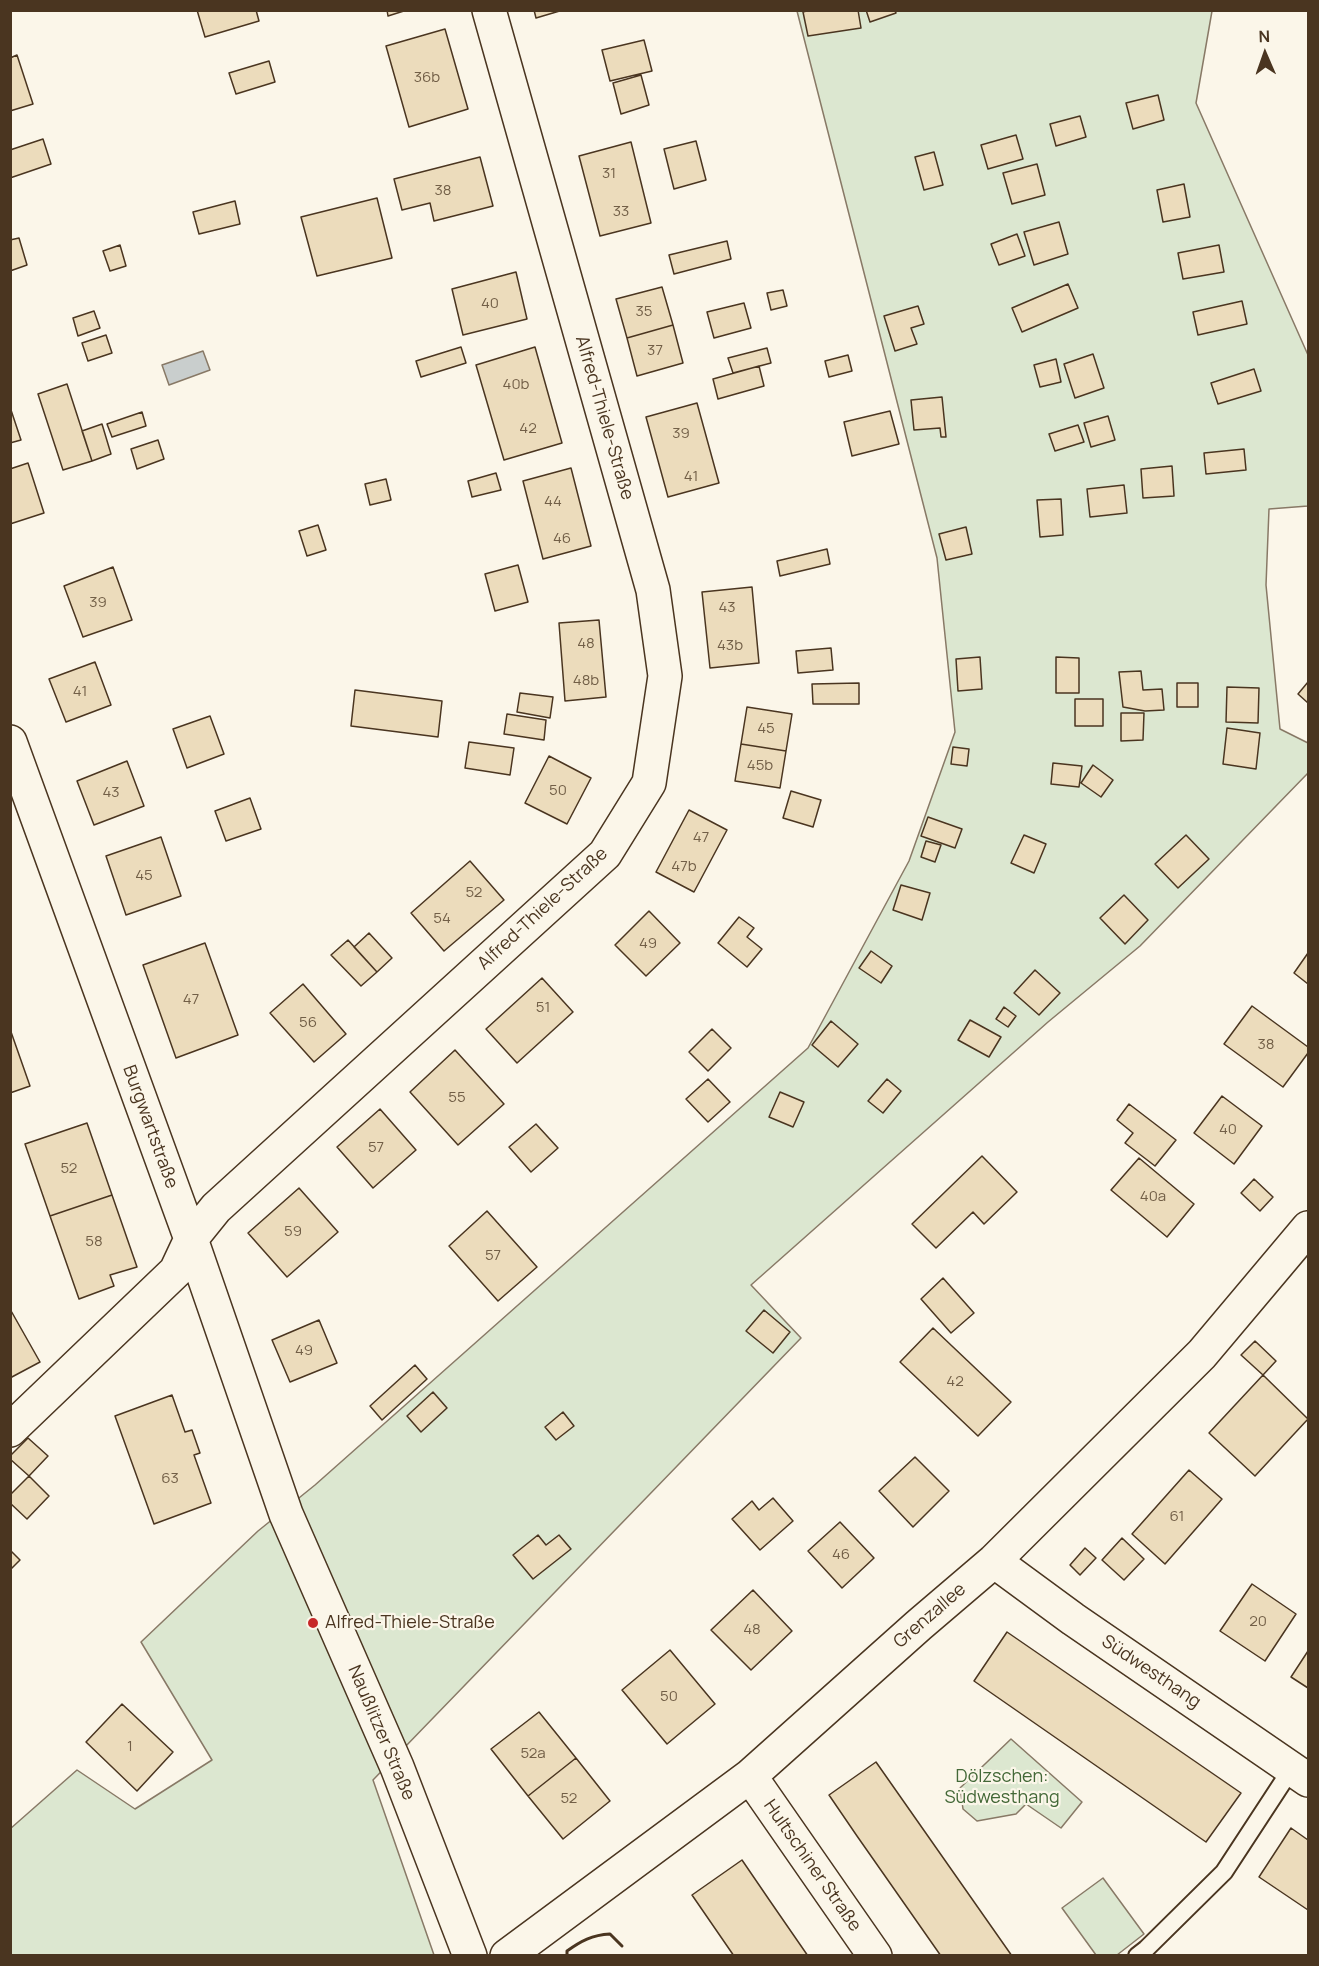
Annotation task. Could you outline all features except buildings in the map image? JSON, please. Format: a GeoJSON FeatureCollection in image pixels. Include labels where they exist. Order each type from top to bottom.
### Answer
{"type":"FeatureCollection","features":[{"type":"Feature","properties":{"kind":"street","name":"Alfred-Thiele-Straße"},"geometry":{"type":"LineString","coordinates":[[10,1430],[176,1271],[190,1239],[216,1208],[605,854],[648,783],[665,676],[653,590],[489,10]]}},
{"type":"Feature","properties":{"kind":"street","name":"Burgwartstraße"},"geometry":{"type":"LineString","coordinates":[[10,742],[190,1239],[286,1514]]}},
{"type":"Feature","properties":{"kind":"street","name":"Grenzallee"},"geometry":{"type":"LineString","coordinates":[[507,1956],[750,1776],[919,1624],[994,1561],[1202,1354],[1308,1228]]}},
{"type":"Feature","properties":{"kind":"street","name":"Naußlitzer Straße"},"geometry":{"type":"LineString","coordinates":[[286,1514],[397,1767],[470,1956]]}},
{"type":"Feature","properties":{"kind":"street","name":"Südwesthang"},"geometry":{"type":"LineString","coordinates":[[994,1561],[1073,1619],[1300,1774]]}},
{"type":"Feature","properties":{"kind":"street","name":"Hultschiner Straße"},"geometry":{"type":"LineString","coordinates":[[750,1776],[875,1956]]}},
{"type":"Feature","properties":{"kind":"lane"},"geometry":{"type":"LineString","coordinates":[[1137,1956],[1224,1872],[1300,1774]]}},
{"type":"Feature","properties":{"kind":"green space"},"geometry":{"type":"Polygon","coordinates":[[[797,11],[1212,11],[1196,103],[1308,355],[1308,506],[1269,509],[1266,585],[1280,729],[1308,743],[1308,773],[1140,946],[1048,1022],[751,1285],[801,1338],[373,1780],[434,1955],[11,1955],[10,1829],[77,1770],[135,1809],[212,1760],[141,1642],[258,1531],[315,1485],[808,1048],[909,861],[955,732],[937,558],[797,11]]]}},
{"type":"Feature","properties":{"kind":"green space","name":"Dölzschen: Südwesthang"},"geometry":{"type":"Polygon","coordinates":[[[1011,1739],[1082,1802],[1061,1828],[1026,1804],[1016,1814],[977,1821],[963,1809],[960,1788],[1011,1739]]]}},
{"type":"Feature","properties":{"kind":"green space"},"geometry":{"type":"Polygon","coordinates":[[[1103,1878],[1144,1934],[1117,1955],[1096,1955],[1062,1908],[1103,1878]]]}},
{"type":"Feature","properties":{"kind":"shaded area"},"geometry":{"type":"Polygon","coordinates":[[[203,351],[210,370],[169,385],[162,365],[203,351]]]}},
{"type":"Feature","properties":{"kind":"wall"},"geometry":{"type":"LineString","coordinates":[[567,1956],[567,1951],[572,1947],[598,1936],[610,1934],[622,1946]]}},
{"type":"Feature","properties":{"kind":"place","name":"Alfred-Thiele-Straße"},"geometry":{"type":"Point","coordinates":[313,1623]}}]}
